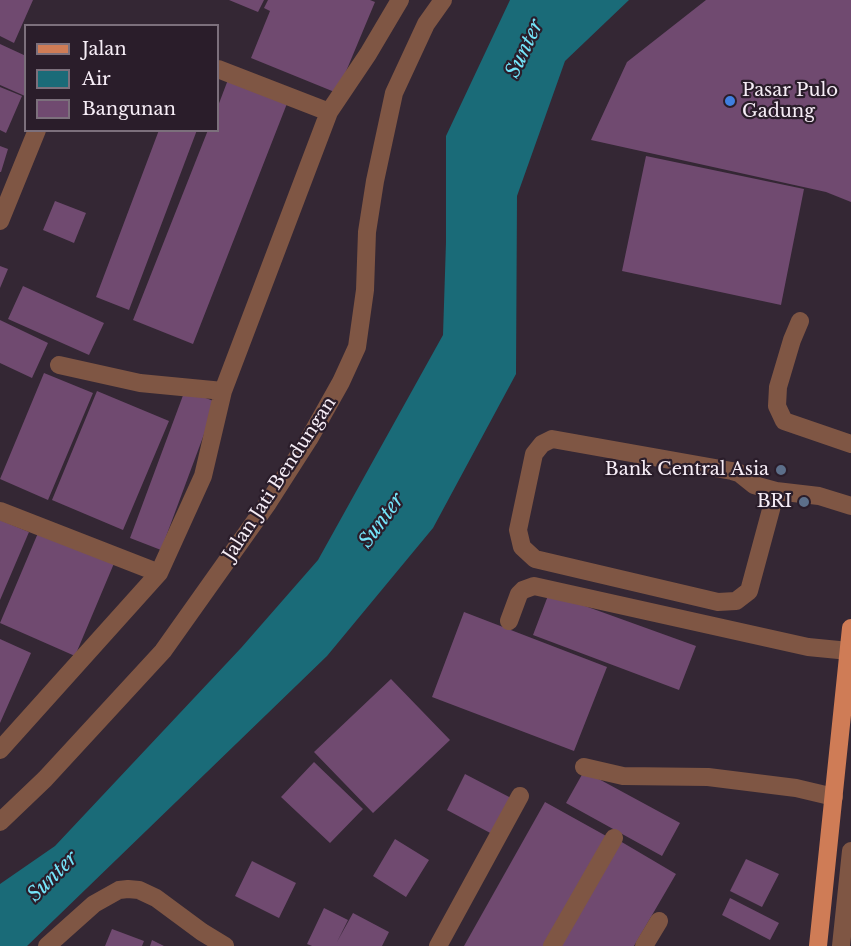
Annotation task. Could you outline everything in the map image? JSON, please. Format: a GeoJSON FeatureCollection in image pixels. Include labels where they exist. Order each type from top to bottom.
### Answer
{"type":"FeatureCollection","features":[{"type":"Feature","properties":{"kind":"main road"},"geometry":{"type":"LineString","coordinates":[[818,946],[851,627]]}},
{"type":"Feature","properties":{"kind":"street"},"geometry":{"type":"LineString","coordinates":[[0,750],[159,573],[202,476],[223,391],[329,112],[368,54],[400,0]]}},
{"type":"Feature","properties":{"kind":"street","name":"Jalan Jati Bendungan"},"geometry":{"type":"LineString","coordinates":[[0,822],[45,779],[164,651],[268,503],[309,439],[341,382],[357,347],[365,290],[367,232],[375,181],[394,93],[426,24],[443,0]]}},
{"type":"Feature","properties":{"kind":"street"},"geometry":{"type":"LineString","coordinates":[[219,69],[329,112]]}},
{"type":"Feature","properties":{"kind":"street"},"geometry":{"type":"LineString","coordinates":[[0,221],[36,132]]}},
{"type":"Feature","properties":{"kind":"street"},"geometry":{"type":"LineString","coordinates":[[800,321],[778,387],[777,406],[784,421],[851,444]]}},
{"type":"Feature","properties":{"kind":"street"},"geometry":{"type":"LineString","coordinates":[[59,366],[140,383],[223,391]]}},
{"type":"Feature","properties":{"kind":"street"},"geometry":{"type":"LineString","coordinates":[[776,491],[749,591],[736,601],[718,602],[535,560],[522,547],[519,530],[534,454],[542,444],[552,439],[732,471],[754,485],[776,491],[819,496],[851,506]]}},
{"type":"Feature","properties":{"kind":"street"},"geometry":{"type":"LineString","coordinates":[[0,511],[159,573]]}},
{"type":"Feature","properties":{"kind":"street"},"geometry":{"type":"LineString","coordinates":[[509,621],[519,594],[534,586],[808,647],[849,651]]}},
{"type":"Feature","properties":{"kind":"street"},"geometry":{"type":"LineString","coordinates":[[584,767],[622,776],[708,777],[796,788],[834,797]]}},
{"type":"Feature","properties":{"kind":"street"},"geometry":{"type":"LineString","coordinates":[[438,946],[520,796]]}},
{"type":"Feature","properties":{"kind":"street"},"geometry":{"type":"LineString","coordinates":[[552,946],[614,838]]}},
{"type":"Feature","properties":{"kind":"street"},"geometry":{"type":"LineString","coordinates":[[841,946],[851,851]]}},
{"type":"Feature","properties":{"kind":"street"},"geometry":{"type":"LineString","coordinates":[[47,946],[94,904],[119,890],[128,889],[140,890],[156,898],[199,939],[225,946]]}},
{"type":"Feature","properties":{"kind":"street"},"geometry":{"type":"LineString","coordinates":[[644,946],[659,921]]}},
{"type":"Feature","properties":{"kind":"water","name":"Sunter"},"geometry":{"type":"Polygon","coordinates":[[[510,0],[629,0],[565,61],[517,196],[516,374],[433,528],[327,656],[27,946],[0,946],[0,884],[55,846],[241,648],[318,560],[443,335],[446,136],[510,0]]]}},
{"type":"Feature","properties":{"kind":"building"},"geometry":{"type":"Polygon","coordinates":[[[0,0],[33,0],[14,43],[0,36],[0,0]]]}},
{"type":"Feature","properties":{"kind":"building"},"geometry":{"type":"Polygon","coordinates":[[[229,0],[264,0],[258,12],[229,0]]]}},
{"type":"Feature","properties":{"kind":"building"},"geometry":{"type":"Polygon","coordinates":[[[268,0],[370,0],[375,2],[337,93],[251,58],[270,11],[264,8],[268,0]]]}},
{"type":"Feature","properties":{"kind":"building","name":"Pasar Pulo Gadung"},"geometry":{"type":"Polygon","coordinates":[[[706,0],[851,0],[851,202],[826,192],[591,140],[627,62],[706,0]]]}},
{"type":"Feature","properties":{"kind":"building"},"geometry":{"type":"Polygon","coordinates":[[[0,44],[24,55],[24,96],[0,85],[0,44]]]}},
{"type":"Feature","properties":{"kind":"building"},"geometry":{"type":"Polygon","coordinates":[[[229,77],[288,101],[193,344],[133,320],[207,132],[219,132],[219,103],[229,77]]]}},
{"type":"Feature","properties":{"kind":"building"},"geometry":{"type":"Polygon","coordinates":[[[0,87],[22,96],[6,133],[0,130],[0,87]]]}},
{"type":"Feature","properties":{"kind":"building"},"geometry":{"type":"Polygon","coordinates":[[[158,132],[196,132],[129,310],[96,297],[158,132]]]}},
{"type":"Feature","properties":{"kind":"building"},"geometry":{"type":"Polygon","coordinates":[[[0,146],[8,149],[1,172],[0,172],[0,146]]]}},
{"type":"Feature","properties":{"kind":"building"},"geometry":{"type":"Polygon","coordinates":[[[646,156],[804,189],[781,305],[622,271],[646,156]]]}},
{"type":"Feature","properties":{"kind":"building"},"geometry":{"type":"Polygon","coordinates":[[[55,201],[86,213],[74,243],[43,230],[55,201]]]}},
{"type":"Feature","properties":{"kind":"building"},"geometry":{"type":"Polygon","coordinates":[[[0,266],[8,269],[0,288],[0,266]]]}},
{"type":"Feature","properties":{"kind":"building"},"geometry":{"type":"Polygon","coordinates":[[[23,286],[104,323],[89,355],[8,319],[23,286]]]}},
{"type":"Feature","properties":{"kind":"building"},"geometry":{"type":"Polygon","coordinates":[[[0,320],[48,343],[32,378],[0,363],[0,320]]]}},
{"type":"Feature","properties":{"kind":"building"},"geometry":{"type":"Polygon","coordinates":[[[44,373],[93,393],[48,500],[0,479],[44,373]]]}},
{"type":"Feature","properties":{"kind":"building"},"geometry":{"type":"Polygon","coordinates":[[[185,390],[216,402],[161,550],[130,538],[185,390]]]}},
{"type":"Feature","properties":{"kind":"building"},"geometry":{"type":"Polygon","coordinates":[[[97,391],[169,421],[123,530],[52,500],[97,391]]]}},
{"type":"Feature","properties":{"kind":"building"},"geometry":{"type":"Polygon","coordinates":[[[0,520],[29,532],[0,600],[0,520]]]}},
{"type":"Feature","properties":{"kind":"building"},"geometry":{"type":"Polygon","coordinates":[[[38,533],[115,561],[75,656],[0,623],[38,533]]]}},
{"type":"Feature","properties":{"kind":"building"},"geometry":{"type":"Polygon","coordinates":[[[549,593],[696,646],[679,690],[533,635],[549,593]]]}},
{"type":"Feature","properties":{"kind":"building"},"geometry":{"type":"Polygon","coordinates":[[[464,612],[607,667],[574,751],[432,697],[464,612]]]}},
{"type":"Feature","properties":{"kind":"building"},"geometry":{"type":"Polygon","coordinates":[[[0,639],[31,653],[0,723],[0,639]]]}},
{"type":"Feature","properties":{"kind":"building"},"geometry":{"type":"Polygon","coordinates":[[[391,679],[450,740],[373,813],[314,752],[391,679]]]}},
{"type":"Feature","properties":{"kind":"building"},"geometry":{"type":"Polygon","coordinates":[[[314,762],[363,809],[330,843],[281,797],[314,762]]]}},
{"type":"Feature","properties":{"kind":"building"},"geometry":{"type":"Polygon","coordinates":[[[584,771],[680,823],[662,856],[566,803],[584,771]]]}},
{"type":"Feature","properties":{"kind":"building"},"geometry":{"type":"Polygon","coordinates":[[[465,774],[513,799],[494,835],[447,810],[465,774]]]}},
{"type":"Feature","properties":{"kind":"building"},"geometry":{"type":"Polygon","coordinates":[[[545,802],[608,837],[547,946],[464,946],[545,802]]]}},
{"type":"Feature","properties":{"kind":"building"},"geometry":{"type":"Polygon","coordinates":[[[395,839],[429,860],[406,897],[373,876],[395,839]]]}},
{"type":"Feature","properties":{"kind":"building"},"geometry":{"type":"Polygon","coordinates":[[[620,841],[676,874],[634,946],[560,946],[620,841]]]}},
{"type":"Feature","properties":{"kind":"building"},"geometry":{"type":"Polygon","coordinates":[[[746,859],[779,874],[762,907],[730,891],[746,859]]]}},
{"type":"Feature","properties":{"kind":"building"},"geometry":{"type":"Polygon","coordinates":[[[252,861],[296,883],[279,918],[235,896],[252,861]]]}},
{"type":"Feature","properties":{"kind":"building"},"geometry":{"type":"Polygon","coordinates":[[[730,898],[779,923],[770,940],[722,915],[730,898]]]}},
{"type":"Feature","properties":{"kind":"building"},"geometry":{"type":"Polygon","coordinates":[[[324,908],[348,920],[337,942],[353,913],[389,932],[382,946],[312,946],[307,944],[324,908]]]}},
{"type":"Feature","properties":{"kind":"building"},"geometry":{"type":"Polygon","coordinates":[[[112,929],[144,941],[142,946],[105,946],[112,929]]]}},
{"type":"Feature","properties":{"kind":"building"},"geometry":{"type":"Polygon","coordinates":[[[152,940],[164,946],[150,946],[152,940]]]}},
{"type":"Feature","properties":{"kind":"place","name":"Pasar Pulo Gadung"},"geometry":{"type":"Point","coordinates":[730,101]}},
{"type":"Feature","properties":{"kind":"place","name":"Bank Central Asia"},"geometry":{"type":"Point","coordinates":[781,470]}},
{"type":"Feature","properties":{"kind":"place","name":"BRI"},"geometry":{"type":"Point","coordinates":[804,502]}}]}
